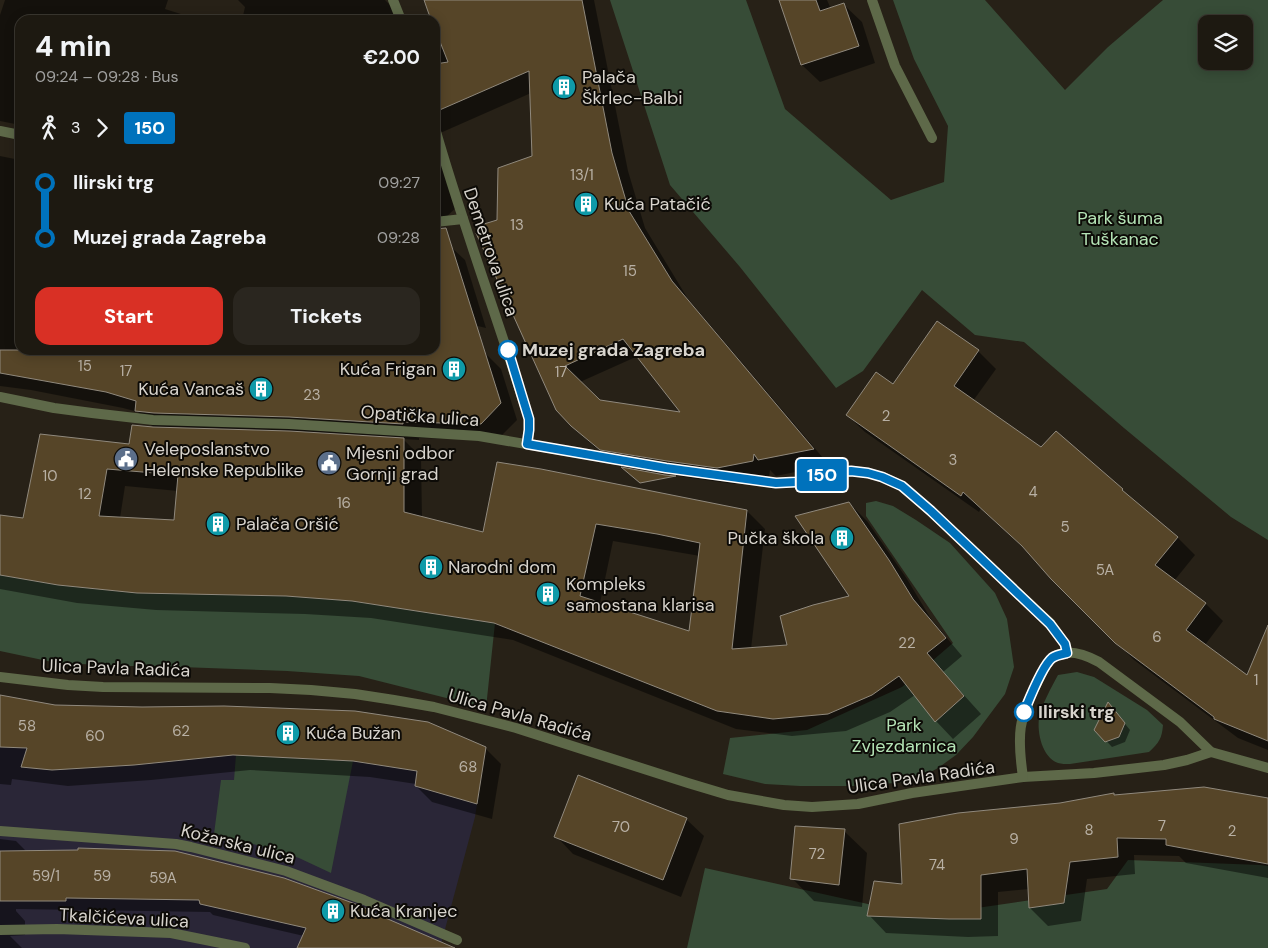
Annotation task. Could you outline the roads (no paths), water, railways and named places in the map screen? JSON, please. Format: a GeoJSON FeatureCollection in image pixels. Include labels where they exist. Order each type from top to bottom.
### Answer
{"type":"FeatureCollection","features":[{"type":"Feature","properties":{"kind":"street"},"geometry":{"type":"LineString","coordinates":[[392,0],[399,15]]}},
{"type":"Feature","properties":{"kind":"street"},"geometry":{"type":"LineString","coordinates":[[872,0],[895,66],[932,138]]}},
{"type":"Feature","properties":{"kind":"street"},"geometry":{"type":"LineString","coordinates":[[0,131],[15,134]]}},
{"type":"Feature","properties":{"kind":"street","name":"Demetrova ulica"},"geometry":{"type":"LineString","coordinates":[[440,145],[529,419],[527,444]]}},
{"type":"Feature","properties":{"kind":"street"},"geometry":{"type":"LineString","coordinates":[[440,221],[463,219]]}},
{"type":"Feature","properties":{"kind":"street","name":"Opatička ulica"},"geometry":{"type":"LineString","coordinates":[[0,397],[92,413],[153,420],[289,424],[479,436],[666,468],[776,483],[796,482],[835,472],[868,473],[902,486],[931,511],[1050,624],[1065,644],[1067,653]]}},
{"type":"Feature","properties":{"kind":"street"},"geometry":{"type":"LineString","coordinates":[[1211,752],[1164,765],[1094,773],[1023,777],[1019,736],[1028,700],[1048,663],[1053,657],[1060,654],[1077,653],[1099,662],[1180,722],[1211,752],[1268,768]]}},
{"type":"Feature","properties":{"kind":"street","name":"Ulica Pavla Radića"},"geometry":{"type":"LineString","coordinates":[[0,677],[103,688],[270,688],[310,690],[394,700],[434,707],[516,728],[728,795],[812,807],[858,804],[912,793],[1023,777]]}},
{"type":"Feature","properties":{"kind":"street","name":"Kožarska ulica"},"geometry":{"type":"LineString","coordinates":[[0,831],[176,844],[191,847],[286,871],[364,900],[457,940]]}},
{"type":"Feature","properties":{"kind":"street","name":"Tkalčićeva ulica"},"geometry":{"type":"LineString","coordinates":[[0,930],[56,929],[170,933],[245,948]]}},
{"type":"Feature","properties":{"kind":"place","name":"Palača Škrlec-Balbi"},"geometry":{"type":"Point","coordinates":[564,87]}},
{"type":"Feature","properties":{"kind":"place","name":"Kuća Patačić"},"geometry":{"type":"Point","coordinates":[586,204]}},
{"type":"Feature","properties":{"kind":"place","name":"Muzej grada Zagreba"},"geometry":{"type":"Point","coordinates":[508,350]}},
{"type":"Feature","properties":{"kind":"place","name":"Kuća Frigan"},"geometry":{"type":"Point","coordinates":[454,369]}},
{"type":"Feature","properties":{"kind":"place","name":"Kuća Vancaš"},"geometry":{"type":"Point","coordinates":[261,389]}},
{"type":"Feature","properties":{"kind":"place","name":"Veleposlanstvo Helenske Republike"},"geometry":{"type":"Point","coordinates":[126,459]}},
{"type":"Feature","properties":{"kind":"place","name":"Mjesni odbor Gornji grad"},"geometry":{"type":"Point","coordinates":[329,463]}},
{"type":"Feature","properties":{"kind":"place","name":"Palača Oršić"},"geometry":{"type":"Point","coordinates":[218,524]}},
{"type":"Feature","properties":{"kind":"place","name":"Pučka škola"},"geometry":{"type":"Point","coordinates":[842,538]}},
{"type":"Feature","properties":{"kind":"place","name":"Narodni dom"},"geometry":{"type":"Point","coordinates":[431,567]}},
{"type":"Feature","properties":{"kind":"place","name":"Kompleks samostana klarisa"},"geometry":{"type":"Point","coordinates":[548,594]}},
{"type":"Feature","properties":{"kind":"place","name":"Ilirski trg"},"geometry":{"type":"Point","coordinates":[1024,712]}},
{"type":"Feature","properties":{"kind":"place","name":"Kuća Bužan"},"geometry":{"type":"Point","coordinates":[288,733]}},
{"type":"Feature","properties":{"kind":"place","name":"Kuća Kranjec"},"geometry":{"type":"Point","coordinates":[333,911]}},
{"type":"Feature","properties":{"kind":"park label","name":"Park šuma Tuškanac"},"geometry":{"type":"Point","coordinates":[1120,228]}},
{"type":"Feature","properties":{"kind":"park label","name":"Park Zvjezdarnica"},"geometry":{"type":"Point","coordinates":[904,735]}}]}
